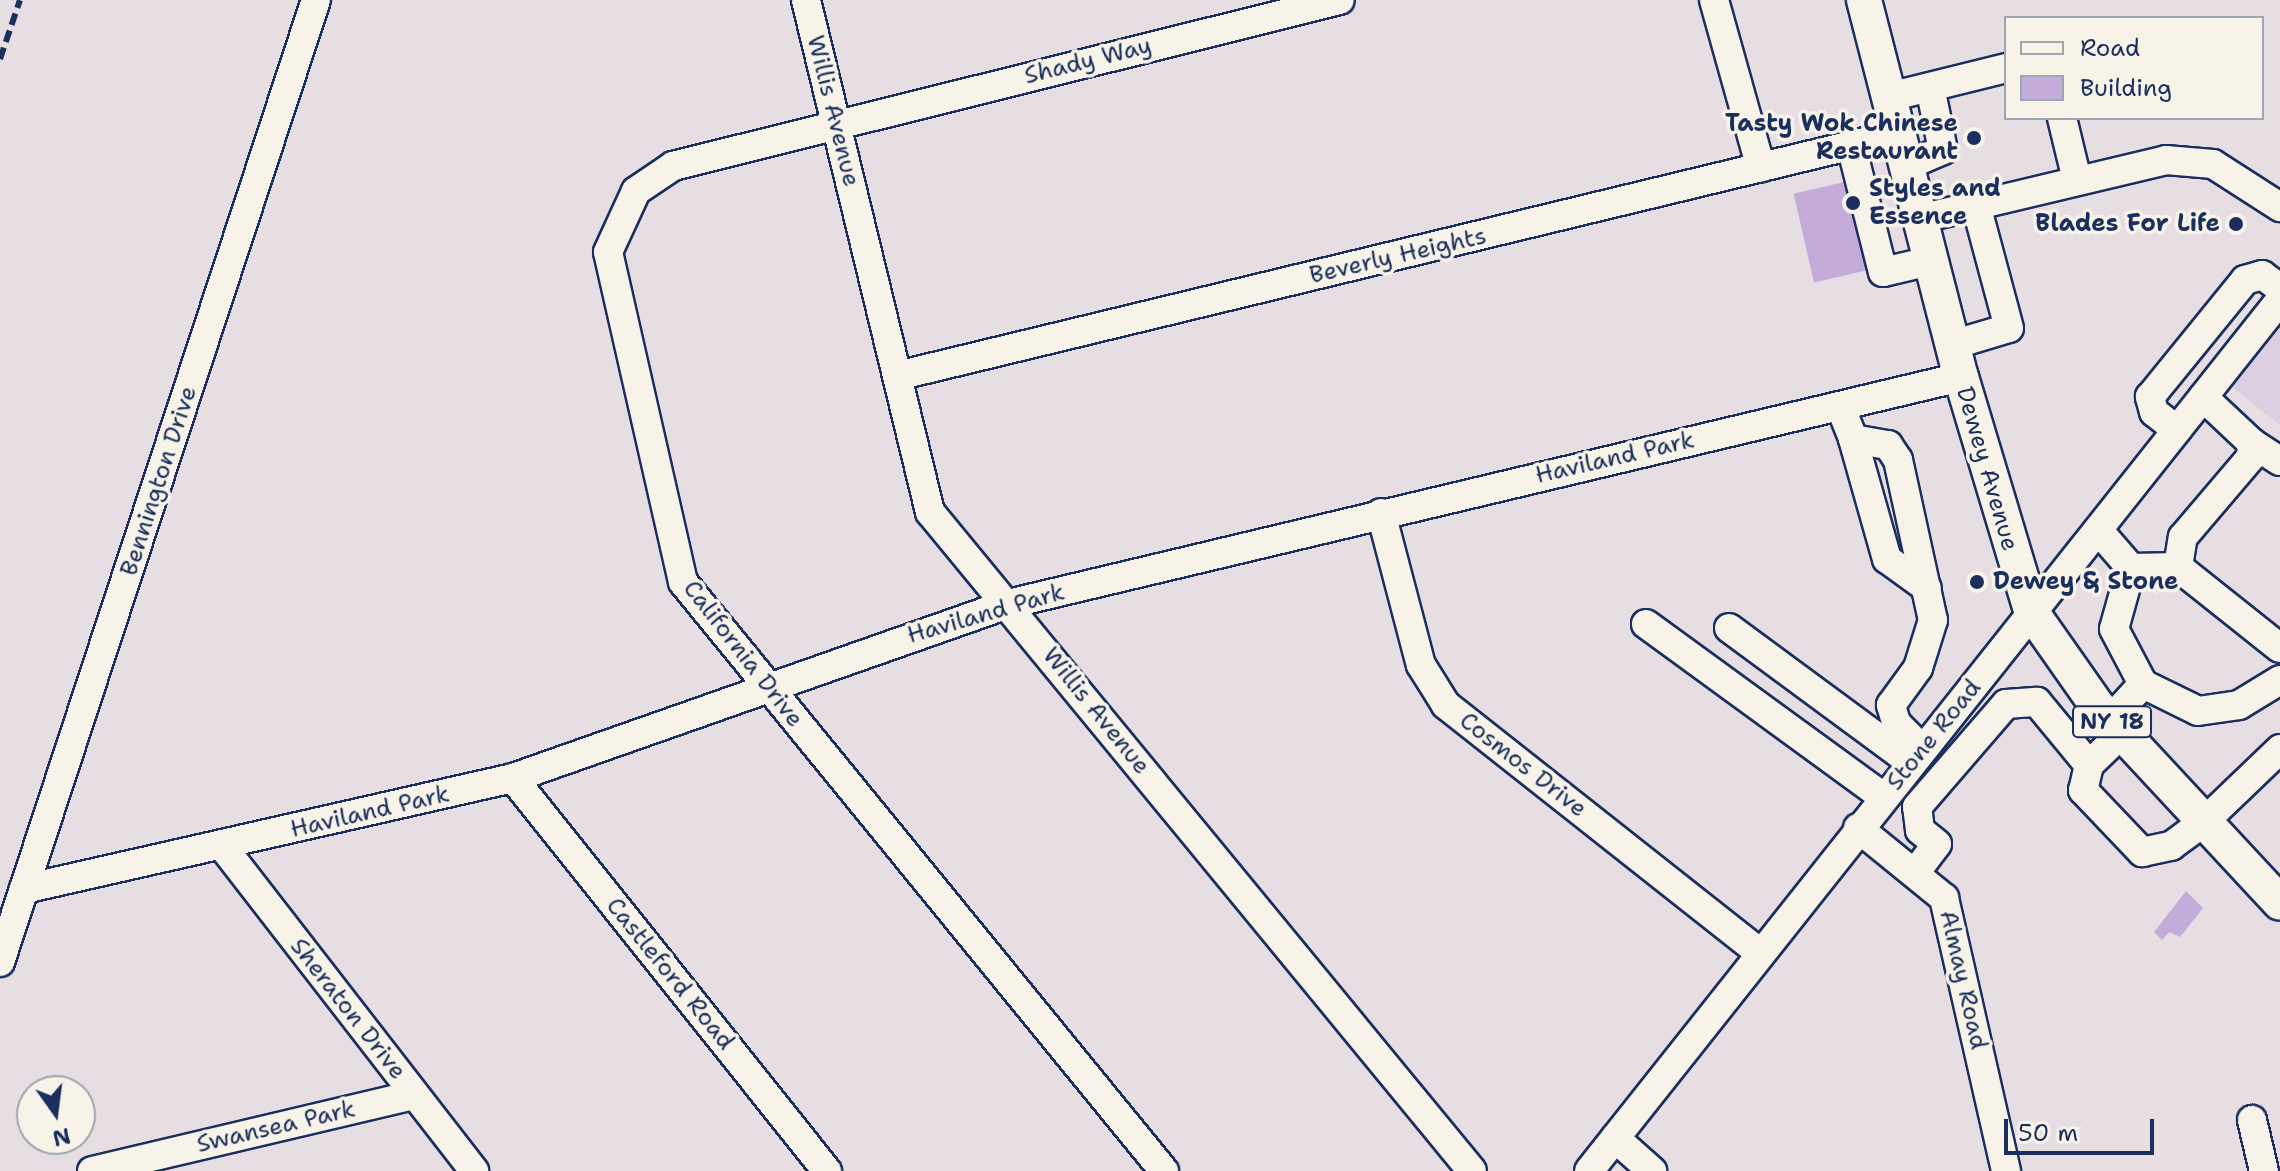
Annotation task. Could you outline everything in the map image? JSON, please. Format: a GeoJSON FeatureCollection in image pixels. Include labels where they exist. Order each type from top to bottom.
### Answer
{"type":"FeatureCollection","features":[{"type":"Feature","properties":{"kind":"main road","name":"Dewey Avenue"},"geometry":{"type":"LineString","coordinates":[[1864,0],[1956,361],[2032,613],[2116,726],[2280,903]]}},
{"type":"Feature","properties":{"kind":"street","name":"Bennington Drive"},"geometry":{"type":"LineString","coordinates":[[0,962],[316,0]]}},
{"type":"Feature","properties":{"kind":"street","name":"Willis Avenue"},"geometry":{"type":"LineString","coordinates":[[806,0],[930,512],[1472,1171]]}},
{"type":"Feature","properties":{"kind":"street","name":"Shady Way"},"geometry":{"type":"LineString","coordinates":[[836,122],[1340,0]]}},
{"type":"Feature","properties":{"kind":"street"},"geometry":{"type":"LineString","coordinates":[[1714,0],[1761,168]]}},
{"type":"Feature","properties":{"kind":"street"},"geometry":{"type":"LineString","coordinates":[[1889,97],[2004,68]]}},
{"type":"Feature","properties":{"kind":"street","name":"Beverly Heights"},"geometry":{"type":"LineString","coordinates":[[897,376],[1851,145],[1943,150],[1930,87]]}},
{"type":"Feature","properties":{"kind":"street"},"geometry":{"type":"LineString","coordinates":[[2062,120],[2077,180]]}},
{"type":"Feature","properties":{"kind":"street","name":"California Drive"},"geometry":{"type":"LineString","coordinates":[[836,122],[673,166],[624,208],[608,252],[683,582],[1164,1171]]}},
{"type":"Feature","properties":{"kind":"street"},"geometry":{"type":"LineString","coordinates":[[1851,145],[1883,272],[1930,261]]}},
{"type":"Feature","properties":{"kind":"street"},"geometry":{"type":"LineString","coordinates":[[1919,219],[2077,180],[2191,159],[2237,174],[2280,207]]}},
{"type":"Feature","properties":{"kind":"street","name":"Haviland Park"},"geometry":{"type":"LineString","coordinates":[[24,889],[223,847],[513,778],[1008,604],[1840,406],[1956,361],[2009,328],[1976,205]]}},
{"type":"Feature","properties":{"kind":"street"},"geometry":{"type":"LineString","coordinates":[[2177,430],[2154,412],[2150,397],[2245,280],[2262,275],[2280,288]]}},
{"type":"Feature","properties":{"kind":"street","name":"Stone Road"},"geometry":{"type":"LineString","coordinates":[[1589,1171],[1858,828],[2280,300]]}},
{"type":"Feature","properties":{"kind":"street"},"geometry":{"type":"LineString","coordinates":[[2203,397],[2252,443],[2280,461]]}},
{"type":"Feature","properties":{"kind":"street"},"geometry":{"type":"LineString","coordinates":[[1840,406],[1853,439],[1887,559],[1927,588]]}},
{"type":"Feature","properties":{"kind":"street"},"geometry":{"type":"LineString","coordinates":[[1853,439],[1888,445],[1898,460],[1927,588],[1930,641],[1891,705],[1896,723],[1917,756]]}},
{"type":"Feature","properties":{"kind":"street"},"geometry":{"type":"LineString","coordinates":[[2178,567],[2183,537],[2251,457],[2252,443]]}},
{"type":"Feature","properties":{"kind":"street","name":"Cosmos Drive"},"geometry":{"type":"LineString","coordinates":[[1381,513],[1421,665],[1446,705],[1760,953]]}},
{"type":"Feature","properties":{"kind":"street"},"geometry":{"type":"LineString","coordinates":[[2098,530],[2131,568]]}},
{"type":"Feature","properties":{"kind":"street"},"geometry":{"type":"LineString","coordinates":[[2131,568],[2178,567],[2280,648]]}},
{"type":"Feature","properties":{"kind":"street"},"geometry":{"type":"LineString","coordinates":[[2131,568],[2114,629],[2143,684],[2198,711],[2239,705],[2280,680]]}},
{"type":"Feature","properties":{"kind":"street"},"geometry":{"type":"LineString","coordinates":[[1646,624],[1883,797]]}},
{"type":"Feature","properties":{"kind":"street"},"geometry":{"type":"LineString","coordinates":[[1729,628],[1917,756]]}},
{"type":"Feature","properties":{"kind":"street"},"geometry":{"type":"LineString","coordinates":[[2143,684],[2089,765],[2083,790],[2142,852],[2171,846],[2205,821],[2280,749]]}},
{"type":"Feature","properties":{"kind":"street"},"geometry":{"type":"LineString","coordinates":[[1915,873],[1937,844],[1920,830],[1917,807],[2006,704],[2037,702],[2089,765]]}},
{"type":"Feature","properties":{"kind":"street","name":"Castleford Road"},"geometry":{"type":"LineString","coordinates":[[513,778],[827,1171]]}},
{"type":"Feature","properties":{"kind":"street","name":"Almay Road"},"geometry":{"type":"LineString","coordinates":[[1858,828],[1944,898],[2006,1171]]}},
{"type":"Feature","properties":{"kind":"street","name":"Sheraton Drive"},"geometry":{"type":"LineString","coordinates":[[223,847],[474,1171]]}},
{"type":"Feature","properties":{"kind":"street","name":"Swansea Park"},"geometry":{"type":"LineString","coordinates":[[92,1171],[413,1095]]}},
{"type":"Feature","properties":{"kind":"street"},"geometry":{"type":"LineString","coordinates":[[2263,1133],[2264,1171]]}},
{"type":"Feature","properties":{"kind":"street"},"geometry":{"type":"LineString","coordinates":[[1615,1138],[1652,1171]]}},
{"type":"Feature","properties":{"kind":"shaded area"},"geometry":{"type":"Polygon","coordinates":[[[2280,327],[2280,425],[2232,387],[2280,327]]]}},
{"type":"Feature","properties":{"kind":"building"},"geometry":{"type":"Polygon","coordinates":[[[1853,180],[1873,269],[1814,282],[1794,194],[1853,180]]]}},
{"type":"Feature","properties":{"kind":"building"},"geometry":{"type":"Polygon","coordinates":[[[2186,891],[2203,908],[2180,937],[2169,932],[2162,940],[2154,932],[2186,891]]]}},
{"type":"Feature","properties":{"kind":"railway"},"geometry":{"type":"LineString","coordinates":[[0,59],[20,0]]}},
{"type":"Feature","properties":{"kind":"place","name":"Tasty Wok Chinese Restaurant"},"geometry":{"type":"Point","coordinates":[1974,138]}},
{"type":"Feature","properties":{"kind":"place","name":"Styles and Essence"},"geometry":{"type":"Point","coordinates":[1853,203]}},
{"type":"Feature","properties":{"kind":"place","name":"Blades For Life"},"geometry":{"type":"Point","coordinates":[2236,224]}},
{"type":"Feature","properties":{"kind":"place","name":"Dewey & Stone"},"geometry":{"type":"Point","coordinates":[1977,582]}}]}
